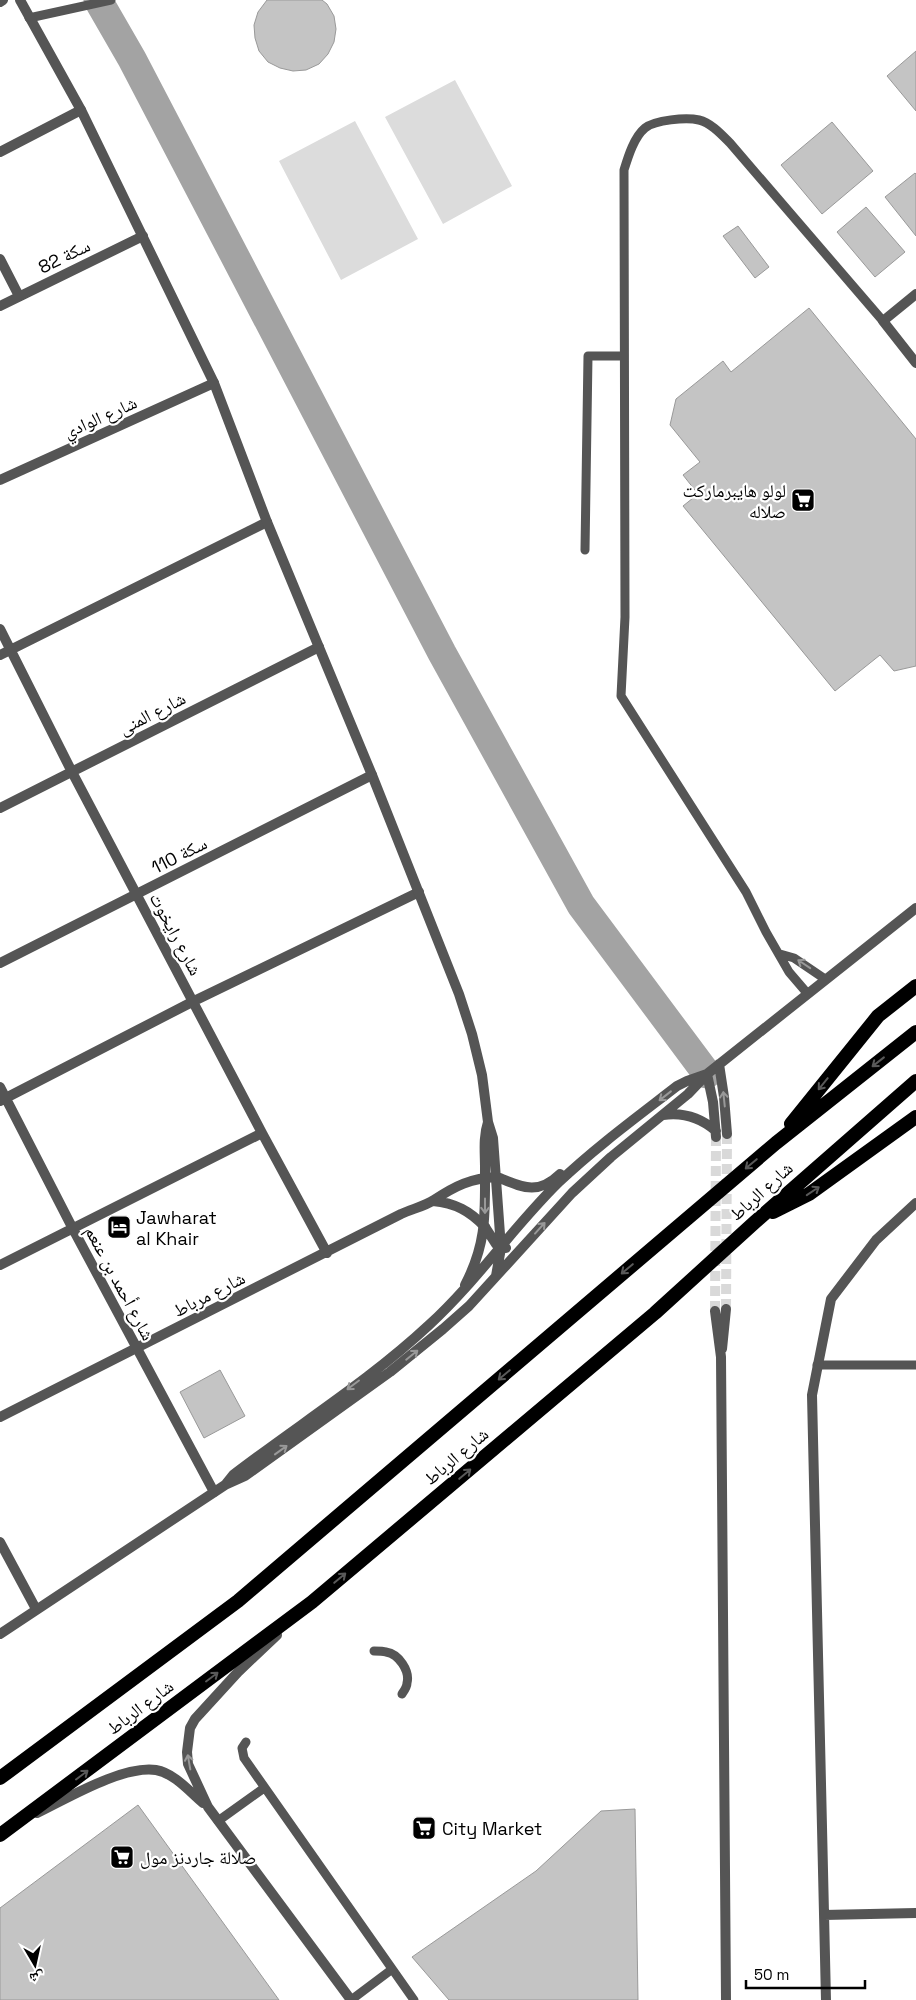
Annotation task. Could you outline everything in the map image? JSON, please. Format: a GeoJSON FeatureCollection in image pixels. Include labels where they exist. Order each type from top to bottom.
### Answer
{"type":"FeatureCollection","features":[{"type":"Feature","properties":{"kind":"highway"},"geometry":{"type":"LineString","coordinates":[[776,1143],[878,1016],[916,986]]}},
{"type":"Feature","properties":{"kind":"highway","name":"شارع الرباط"},"geometry":{"type":"LineString","coordinates":[[0,1778],[238,1600],[776,1143],[916,1032]]}},
{"type":"Feature","properties":{"kind":"highway","name":"شارع الرباط"},"geometry":{"type":"LineString","coordinates":[[0,1835],[312,1602],[655,1314],[755,1222],[916,1081]]}},
{"type":"Feature","properties":{"kind":"highway"},"geometry":{"type":"LineString","coordinates":[[755,1222],[809,1194],[916,1117]]}},
{"type":"Feature","properties":{"kind":"street"},"geometry":{"type":"LineString","coordinates":[[20,0],[81,110],[214,383],[267,522],[372,775],[459,994],[472,1034],[482,1075],[488,1122],[493,1138],[501,1248],[496,1276]]}},
{"type":"Feature","properties":{"kind":"street"},"geometry":{"type":"LineString","coordinates":[[0,152],[81,110]]}},
{"type":"Feature","properties":{"kind":"street","name":"سكة 82"},"geometry":{"type":"LineString","coordinates":[[0,306],[143,236]]}},
{"type":"Feature","properties":{"kind":"street"},"geometry":{"type":"LineString","coordinates":[[0,259],[19,296]]}},
{"type":"Feature","properties":{"kind":"street"},"geometry":{"type":"LineString","coordinates":[[916,294],[883,321],[916,363]]}},
{"type":"Feature","properties":{"kind":"street","name":"شارع الوادي"},"geometry":{"type":"LineString","coordinates":[[0,480],[214,383]]}},
{"type":"Feature","properties":{"kind":"street"},"geometry":{"type":"LineString","coordinates":[[0,655],[267,522]]}},
{"type":"Feature","properties":{"kind":"street","name":"شارع رايخوت"},"geometry":{"type":"LineString","coordinates":[[0,629],[72,772],[327,1253]]}},
{"type":"Feature","properties":{"kind":"street","name":"شارع المنى"},"geometry":{"type":"LineString","coordinates":[[0,808],[319,647]]}},
{"type":"Feature","properties":{"kind":"street","name":"سكة 110"},"geometry":{"type":"LineString","coordinates":[[0,963],[372,775]]}},
{"type":"Feature","properties":{"kind":"street"},"geometry":{"type":"LineString","coordinates":[[3,1100],[194,1001],[419,892]]}},
{"type":"Feature","properties":{"kind":"street"},"geometry":{"type":"LineString","coordinates":[[0,1634],[214,1492],[245,1476],[390,1372],[469,1306],[590,1176],[697,1086],[719,1064],[916,908]]}},
{"type":"Feature","properties":{"kind":"street"},"geometry":{"type":"LineString","coordinates":[[719,1064],[727,1134]]}},
{"type":"Feature","properties":{"kind":"street"},"geometry":{"type":"LineString","coordinates":[[662,1115],[691,1116],[708,1124],[716,1134],[713,1102],[707,1074]]}},
{"type":"Feature","properties":{"kind":"street"},"geometry":{"type":"LineString","coordinates":[[225,1485],[238,1470],[401,1349],[457,1298],[544,1198],[576,1167],[677,1086],[687,1080],[707,1074]]}},
{"type":"Feature","properties":{"kind":"street","name":"شارع أحمد بن عنعم"},"geometry":{"type":"LineString","coordinates":[[0,1087],[3,1100],[214,1492]]}},
{"type":"Feature","properties":{"kind":"street"},"geometry":{"type":"LineString","coordinates":[[457,1298],[475,1264],[485,1227],[485,1134],[488,1122]]}},
{"type":"Feature","properties":{"kind":"street"},"geometry":{"type":"LineString","coordinates":[[0,1265],[262,1133]]}},
{"type":"Feature","properties":{"kind":"street"},"geometry":{"type":"LineString","coordinates":[[497,1177],[521,1187],[539,1187],[548,1184],[566,1170],[576,1167]]}},
{"type":"Feature","properties":{"kind":"street","name":"شارع مرباط"},"geometry":{"type":"LineString","coordinates":[[0,1417],[412,1209],[433,1201],[450,1188],[485,1178],[497,1177]]}},
{"type":"Feature","properties":{"kind":"street"},"geometry":{"type":"LineString","coordinates":[[433,1201],[456,1206],[476,1218],[485,1227],[491,1239],[501,1248],[514,1249],[522,1247]]}},
{"type":"Feature","properties":{"kind":"street"},"geometry":{"type":"LineString","coordinates":[[826,2000],[812,1395],[831,1299],[876,1240],[916,1203]]}},
{"type":"Feature","properties":{"kind":"street"},"geometry":{"type":"LineString","coordinates":[[720,1357],[724,1341],[726,1309]]}},
{"type":"Feature","properties":{"kind":"street"},"geometry":{"type":"LineString","coordinates":[[715,1311],[720,1357],[726,2000]]}},
{"type":"Feature","properties":{"kind":"street"},"geometry":{"type":"LineString","coordinates":[[0,1542],[36,1609]]}},
{"type":"Feature","properties":{"kind":"street"},"geometry":{"type":"LineString","coordinates":[[312,1602],[200,1711],[190,1728],[187,1752],[188,1764],[208,1807],[351,2000]]}},
{"type":"Feature","properties":{"kind":"street"},"geometry":{"type":"LineString","coordinates":[[21,1820],[118,1775],[138,1771],[156,1770],[168,1775],[208,1807]]}},
{"type":"Feature","properties":{"kind":"street"},"geometry":{"type":"LineString","coordinates":[[824,1916],[916,1913]]}},
{"type":"Feature","properties":{"kind":"lane"},"geometry":{"type":"LineString","coordinates":[[29,18],[111,0]]}},
{"type":"Feature","properties":{"kind":"lane"},"geometry":{"type":"LineString","coordinates":[[807,993],[789,972],[746,892],[621,696],[625,617],[624,170],[629,151],[645,128],[664,121],[699,120],[714,127],[730,143],[883,321]]}},
{"type":"Feature","properties":{"kind":"lane"},"geometry":{"type":"LineString","coordinates":[[585,550],[588,356],[624,356]]}},
{"type":"Feature","properties":{"kind":"lane"},"geometry":{"type":"LineString","coordinates":[[780,954],[794,958],[825,979]]}},
{"type":"Feature","properties":{"kind":"lane"},"geometry":{"type":"LineString","coordinates":[[817,1365],[916,1365]]}},
{"type":"Feature","properties":{"kind":"lane"},"geometry":{"type":"LineString","coordinates":[[374,1651],[388,1652],[403,1664],[407,1673],[408,1683],[402,1694]]}},
{"type":"Feature","properties":{"kind":"lane"},"geometry":{"type":"LineString","coordinates":[[246,1742],[242,1748],[242,1755],[414,2000]]}},
{"type":"Feature","properties":{"kind":"lane"},"geometry":{"type":"LineString","coordinates":[[218,1820],[264,1788]]}},
{"type":"Feature","properties":{"kind":"lane"},"geometry":{"type":"LineString","coordinates":[[351,2000],[392,1970]]}},
{"type":"Feature","properties":{"kind":"shaded area"},"geometry":{"type":"Polygon","coordinates":[[[455,80],[512,186],[443,224],[385,117],[455,80]]]}},
{"type":"Feature","properties":{"kind":"shaded area"},"geometry":{"type":"Polygon","coordinates":[[[355,121],[418,239],[341,280],[279,161],[355,121]]]}},
{"type":"Feature","properties":{"kind":"building"},"geometry":{"type":"Polygon","coordinates":[[[267,0],[322,0],[327,4],[334,16],[336,29],[334,42],[328,54],[319,64],[306,70],[293,71],[280,68],[268,62],[259,51],[254,25],[258,12],[267,0]]]}},
{"type":"Feature","properties":{"kind":"building"},"geometry":{"type":"Polygon","coordinates":[[[916,51],[916,111],[887,76],[916,51]]]}},
{"type":"Feature","properties":{"kind":"building"},"geometry":{"type":"Polygon","coordinates":[[[832,122],[873,171],[822,214],[781,165],[832,122]]]}},
{"type":"Feature","properties":{"kind":"building"},"geometry":{"type":"Polygon","coordinates":[[[916,174],[916,236],[885,197],[916,174]]]}},
{"type":"Feature","properties":{"kind":"building"},"geometry":{"type":"Polygon","coordinates":[[[866,207],[905,252],[875,277],[837,232],[866,207]]]}},
{"type":"Feature","properties":{"kind":"building"},"geometry":{"type":"Polygon","coordinates":[[[738,226],[769,267],[755,278],[723,236],[738,226]]]}},
{"type":"Feature","properties":{"kind":"building","name":"لولو هايبرماركت صلاله"},"geometry":{"type":"Polygon","coordinates":[[[809,308],[916,439],[916,666],[894,671],[880,655],[835,691],[683,506],[698,494],[683,475],[700,462],[670,425],[676,399],[723,361],[731,372],[809,308]]]}},
{"type":"Feature","properties":{"kind":"building"},"geometry":{"type":"Polygon","coordinates":[[[220,1370],[245,1416],[204,1438],[180,1392],[220,1370]]]}},
{"type":"Feature","properties":{"kind":"building","name":"صلالة جاردنز مول"},"geometry":{"type":"Polygon","coordinates":[[[138,1805],[279,2000],[0,2000],[0,1908],[138,1805]]]}},
{"type":"Feature","properties":{"kind":"building"},"geometry":{"type":"Polygon","coordinates":[[[635,1809],[638,2000],[449,2000],[412,1957],[536,1871],[601,1811],[635,1809]]]}},
{"type":"Feature","properties":{"kind":"waterway"},"geometry":{"type":"LineString","coordinates":[[98,0],[132,59],[442,653],[581,905],[707,1074]]}},
{"type":"Feature","properties":{"kind":"tunnel"},"geometry":{"type":"LineString","coordinates":[[726,1309],[727,1134]]}},
{"type":"Feature","properties":{"kind":"tunnel"},"geometry":{"type":"LineString","coordinates":[[715,1311],[716,1137]]}},
{"type":"Feature","properties":{"kind":"place","name":"لولو هايبرماركت صلاله"},"geometry":{"type":"Point","coordinates":[803,500]}},
{"type":"Feature","properties":{"kind":"place","name":"Jawharat al Khair"},"geometry":{"type":"Point","coordinates":[119,1227]}},
{"type":"Feature","properties":{"kind":"place","name":"City Market"},"geometry":{"type":"Point","coordinates":[424,1828]}},
{"type":"Feature","properties":{"kind":"place","name":"صلالة جاردنز مول"},"geometry":{"type":"Point","coordinates":[122,1857]}}]}
